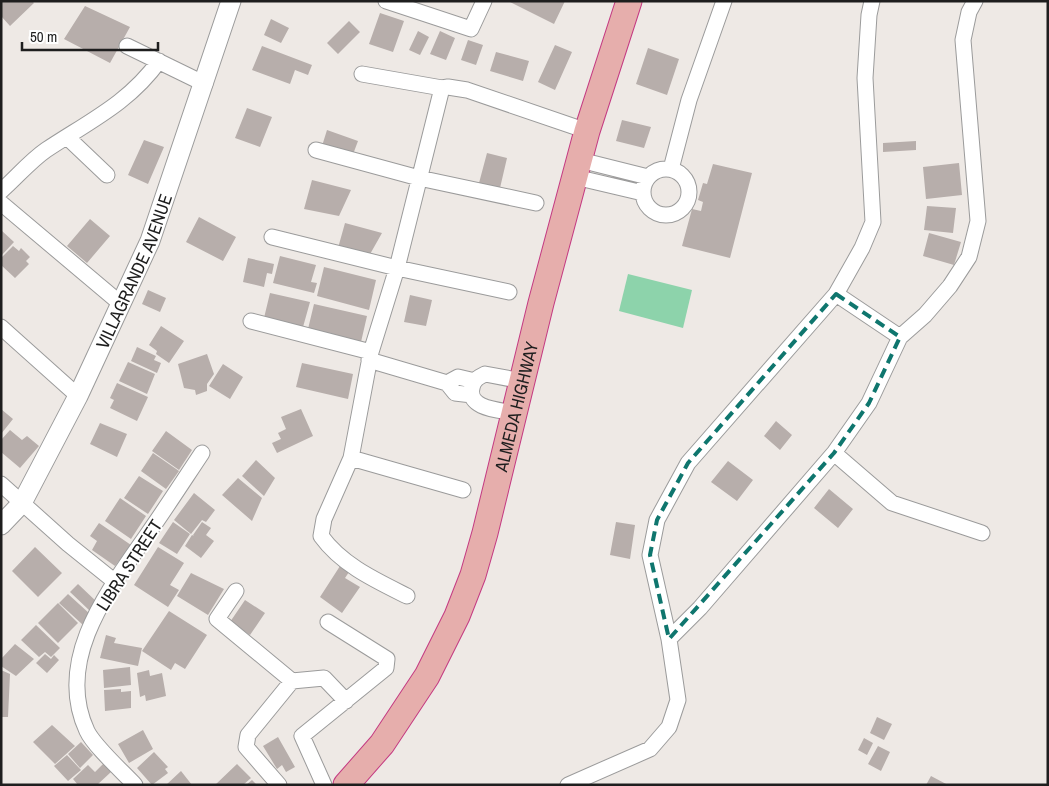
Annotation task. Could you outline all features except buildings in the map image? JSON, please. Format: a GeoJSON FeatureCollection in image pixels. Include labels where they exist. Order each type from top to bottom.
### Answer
{"type":"FeatureCollection","features":[{"type":"Feature","properties":{"kind":"highway","name":"ALMEDA HIGHWAY"},"geometry":{"type":"LineString","coordinates":[[346,785],[382,744],[427,676],[457,616],[473,575],[522,381],[588,171],[587,130],[629,1]]}},
{"type":"Feature","properties":{"kind":"street","name":"VILLAGRANDE AVENUE"},"geometry":{"type":"LineString","coordinates":[[1,525],[22,503],[78,396],[150,241],[205,84],[231,1]]}},
{"type":"Feature","properties":{"kind":"street"},"geometry":{"type":"LineString","coordinates":[[386,1],[471,29],[484,1]]}},
{"type":"Feature","properties":{"kind":"street"},"geometry":{"type":"LineString","coordinates":[[671,169],[689,100],[724,1]]}},
{"type":"Feature","properties":{"kind":"street"},"geometry":{"type":"LineString","coordinates":[[568,785],[650,749],[669,727],[678,700],[670,639],[650,555],[657,520],[688,463],[836,294],[862,248],[873,222],[865,78],[868,15],[872,1]]}},
{"type":"Feature","properties":{"kind":"street"},"geometry":{"type":"LineString","coordinates":[[670,639],[700,608],[834,453],[869,403],[900,337],[925,315],[950,286],[968,257],[978,221],[964,40],[969,12],[975,1]]}},
{"type":"Feature","properties":{"kind":"street"},"geometry":{"type":"LineString","coordinates":[[127,46],[205,84]]}},
{"type":"Feature","properties":{"kind":"street"},"geometry":{"type":"LineString","coordinates":[[1,191],[44,152],[123,101],[147,78],[159,61]]}},
{"type":"Feature","properties":{"kind":"street"},"geometry":{"type":"LineString","coordinates":[[362,74],[442,88],[467,90],[587,130]]}},
{"type":"Feature","properties":{"kind":"street"},"geometry":{"type":"LineString","coordinates":[[407,596],[352,566],[332,552],[321,536],[324,519],[351,458],[370,356],[397,268],[442,88]]}},
{"type":"Feature","properties":{"kind":"street"},"geometry":{"type":"LineString","coordinates":[[67,137],[107,175]]}},
{"type":"Feature","properties":{"kind":"street"},"geometry":{"type":"LineString","coordinates":[[316,150],[419,178],[536,203]]}},
{"type":"Feature","properties":{"kind":"street"},"geometry":{"type":"LineString","coordinates":[[671,169],[679,172],[688,186],[688,194],[680,209],[665,214],[657,213],[650,208],[643,193],[648,177],[655,172],[671,169]]}},
{"type":"Feature","properties":{"kind":"street"},"geometry":{"type":"LineString","coordinates":[[588,171],[648,177]]}},
{"type":"Feature","properties":{"kind":"street"},"geometry":{"type":"LineString","coordinates":[[588,171],[643,193]]}},
{"type":"Feature","properties":{"kind":"street"},"geometry":{"type":"LineString","coordinates":[[1,203],[121,304]]}},
{"type":"Feature","properties":{"kind":"street"},"geometry":{"type":"LineString","coordinates":[[272,237],[397,268],[509,292]]}},
{"type":"Feature","properties":{"kind":"street"},"geometry":{"type":"LineString","coordinates":[[836,294],[900,337]]}},
{"type":"Feature","properties":{"kind":"street"},"geometry":{"type":"LineString","coordinates":[[251,321],[370,356],[447,384],[458,377],[474,388]]}},
{"type":"Feature","properties":{"kind":"street"},"geometry":{"type":"LineString","coordinates":[[1,327],[78,396]]}},
{"type":"Feature","properties":{"kind":"street"},"geometry":{"type":"LineString","coordinates":[[514,413],[483,406],[475,401],[474,388],[485,374],[522,381]]}},
{"type":"Feature","properties":{"kind":"street","name":"LIBRA STREET"},"geometry":{"type":"LineString","coordinates":[[135,785],[88,734],[78,702],[76,687],[85,637],[114,581],[202,453]]}},
{"type":"Feature","properties":{"kind":"street"},"geometry":{"type":"LineString","coordinates":[[834,453],[892,503],[982,533]]}},
{"type":"Feature","properties":{"kind":"street"},"geometry":{"type":"LineString","coordinates":[[351,458],[463,490]]}},
{"type":"Feature","properties":{"kind":"street"},"geometry":{"type":"LineString","coordinates":[[1,484],[114,581]]}},
{"type":"Feature","properties":{"kind":"street"},"geometry":{"type":"LineString","coordinates":[[236,591],[217,618],[292,681],[324,678],[346,701]]}},
{"type":"Feature","properties":{"kind":"street"},"geometry":{"type":"LineString","coordinates":[[324,785],[302,736],[386,668],[387,659],[328,622]]}},
{"type":"Feature","properties":{"kind":"street"},"geometry":{"type":"LineString","coordinates":[[279,785],[246,747],[248,735],[292,681]]}},
{"type":"Feature","properties":{"kind":"highlighted area"},"geometry":{"type":"Polygon","coordinates":[[[836,294],[900,337],[869,403],[834,453],[669,639],[650,555],[657,520],[688,463],[836,294]]]}},
{"type":"Feature","properties":{"kind":"green space"},"geometry":{"type":"Polygon","coordinates":[[[628,274],[692,290],[683,328],[619,311],[628,274]]]}}]}
